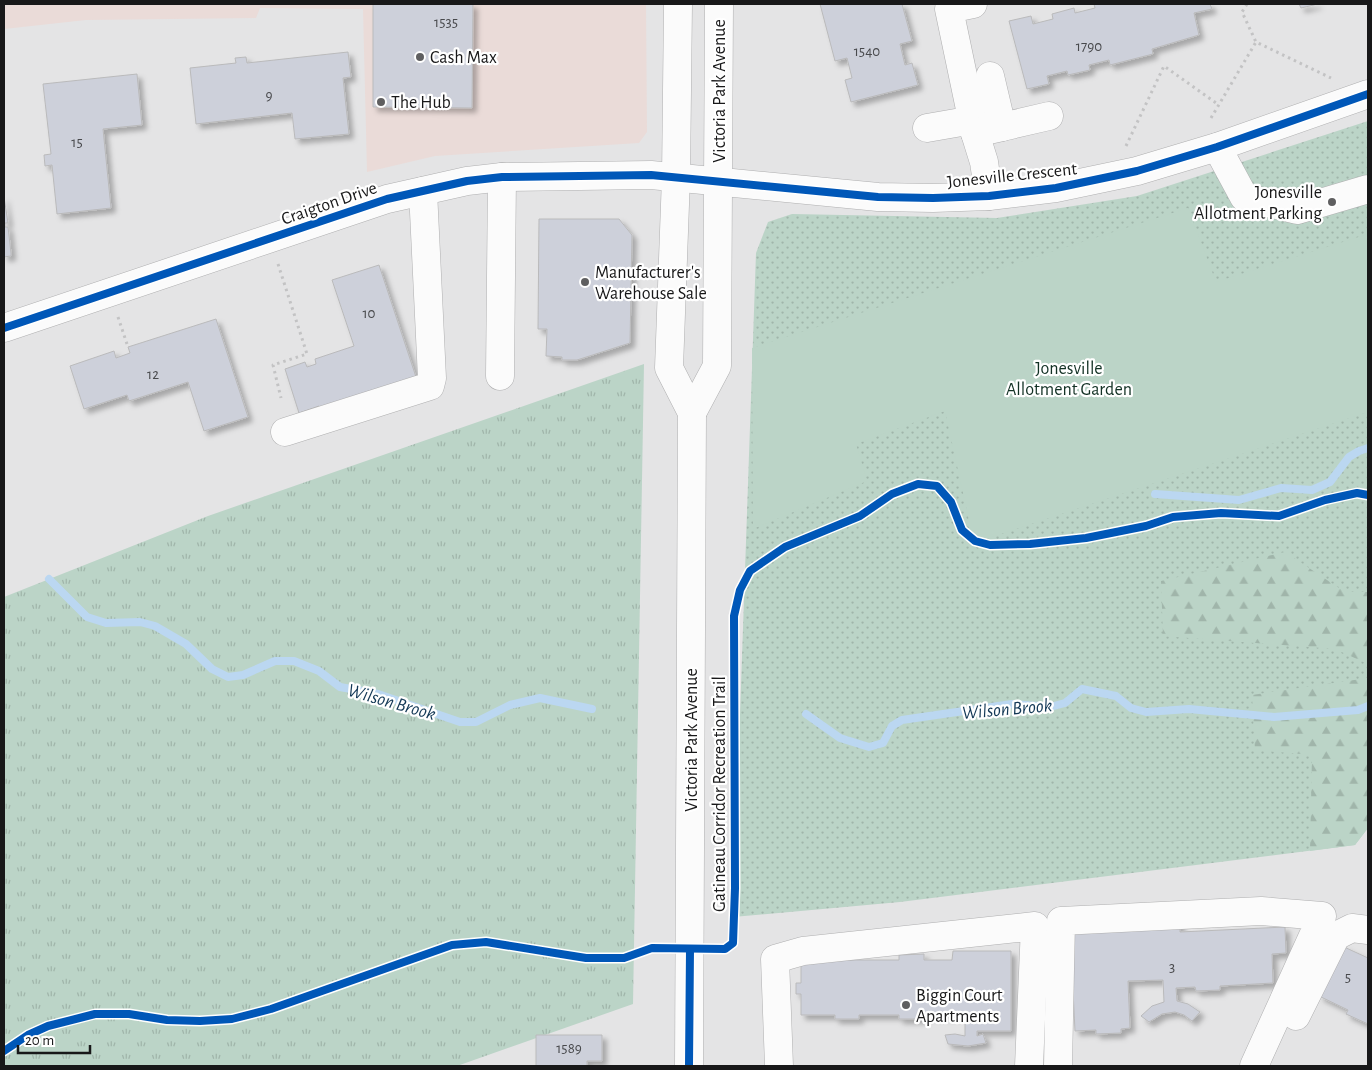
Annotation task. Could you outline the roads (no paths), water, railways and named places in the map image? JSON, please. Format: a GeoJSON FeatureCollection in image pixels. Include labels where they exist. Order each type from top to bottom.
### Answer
{"type":"FeatureCollection","features":[{"type":"Feature","properties":{"kind":"main road","name":"Victoria Park Avenue"},"geometry":{"type":"LineString","coordinates":[[678,4],[676,177],[669,368],[692,413],[689,1066]]}},
{"type":"Feature","properties":{"kind":"main road","name":"Victoria Park Avenue"},"geometry":{"type":"LineString","coordinates":[[692,413],[717,366],[719,4]]}},
{"type":"Feature","properties":{"kind":"main road"},"geometry":{"type":"LineString","coordinates":[[956,5],[974,127],[984,162],[989,196]]}},
{"type":"Feature","properties":{"kind":"main road"},"geometry":{"type":"LineString","coordinates":[[990,76],[1002,127]]}},
{"type":"Feature","properties":{"kind":"main road","name":"Jonesville Crescent"},"geometry":{"type":"LineString","coordinates":[[676,177],[878,197],[934,198],[989,196],[1056,188],[1137,171],[1217,147],[1368,94]]}},
{"type":"Feature","properties":{"kind":"main road"},"geometry":{"type":"LineString","coordinates":[[927,128],[1002,127],[1049,116]]}},
{"type":"Feature","properties":{"kind":"main road"},"geometry":{"type":"LineString","coordinates":[[1217,147],[1244,196],[1266,203],[1297,210],[1368,189]]}},
{"type":"Feature","properties":{"kind":"main road","name":"Craigton Drive"},"geometry":{"type":"LineString","coordinates":[[4,328],[387,199],[467,181],[502,177],[676,177]]}},
{"type":"Feature","properties":{"kind":"main road"},"geometry":{"type":"LineString","coordinates":[[500,376],[502,177]]}},
{"type":"Feature","properties":{"kind":"main road"},"geometry":{"type":"LineString","coordinates":[[285,432],[430,386],[432,378],[423,191]]}},
{"type":"Feature","properties":{"kind":"main road"},"geometry":{"type":"LineString","coordinates":[[1058,1066],[1060,921],[1261,912],[1322,916],[1254,1066]]}},
{"type":"Feature","properties":{"kind":"main road"},"geometry":{"type":"LineString","coordinates":[[779,1066],[774,959],[803,951],[1035,926],[1029,1066]]}},
{"type":"Feature","properties":{"kind":"main road"},"geometry":{"type":"LineString","coordinates":[[1270,1066],[1336,936],[1352,928],[1368,930]]}},
{"type":"Feature","properties":{"kind":"waterway"},"geometry":{"type":"LineString","coordinates":[[1155,494],[1239,500],[1281,488],[1312,490],[1330,482],[1349,457],[1368,448]]}},
{"type":"Feature","properties":{"kind":"waterway","name":"Wilson Brook"},"geometry":{"type":"LineString","coordinates":[[49,579],[87,617],[106,623],[140,622],[155,626],[186,644],[212,669],[228,677],[243,675],[275,661],[294,661],[319,671],[340,687],[378,694],[460,722],[476,722],[510,705],[540,698],[592,709]]}},
{"type":"Feature","properties":{"kind":"waterway","name":"Wilson Brook"},"geometry":{"type":"LineString","coordinates":[[806,714],[840,738],[869,747],[883,743],[892,726],[902,720],[1012,704],[1050,707],[1065,703],[1082,689],[1116,696],[1131,708],[1146,712],[1189,709],[1274,717],[1358,710],[1368,706]]}},
{"type":"Feature","properties":{"kind":"place","name":"Cash Max"},"geometry":{"type":"Point","coordinates":[420,57]}},
{"type":"Feature","properties":{"kind":"place","name":"The Hub"},"geometry":{"type":"Point","coordinates":[381,102]}},
{"type":"Feature","properties":{"kind":"place","name":"Jonesville Allotment Parking"},"geometry":{"type":"Point","coordinates":[1332,202]}},
{"type":"Feature","properties":{"kind":"place","name":"Manufacturer's Warehouse Sale"},"geometry":{"type":"Point","coordinates":[585,282]}},
{"type":"Feature","properties":{"kind":"place","name":"Biggin Court Apartments"},"geometry":{"type":"Point","coordinates":[906,1005]}},
{"type":"Feature","properties":{"kind":"park label","name":"Jonesville Allotment Garden"},"geometry":{"type":"Point","coordinates":[1069,378]}}]}
